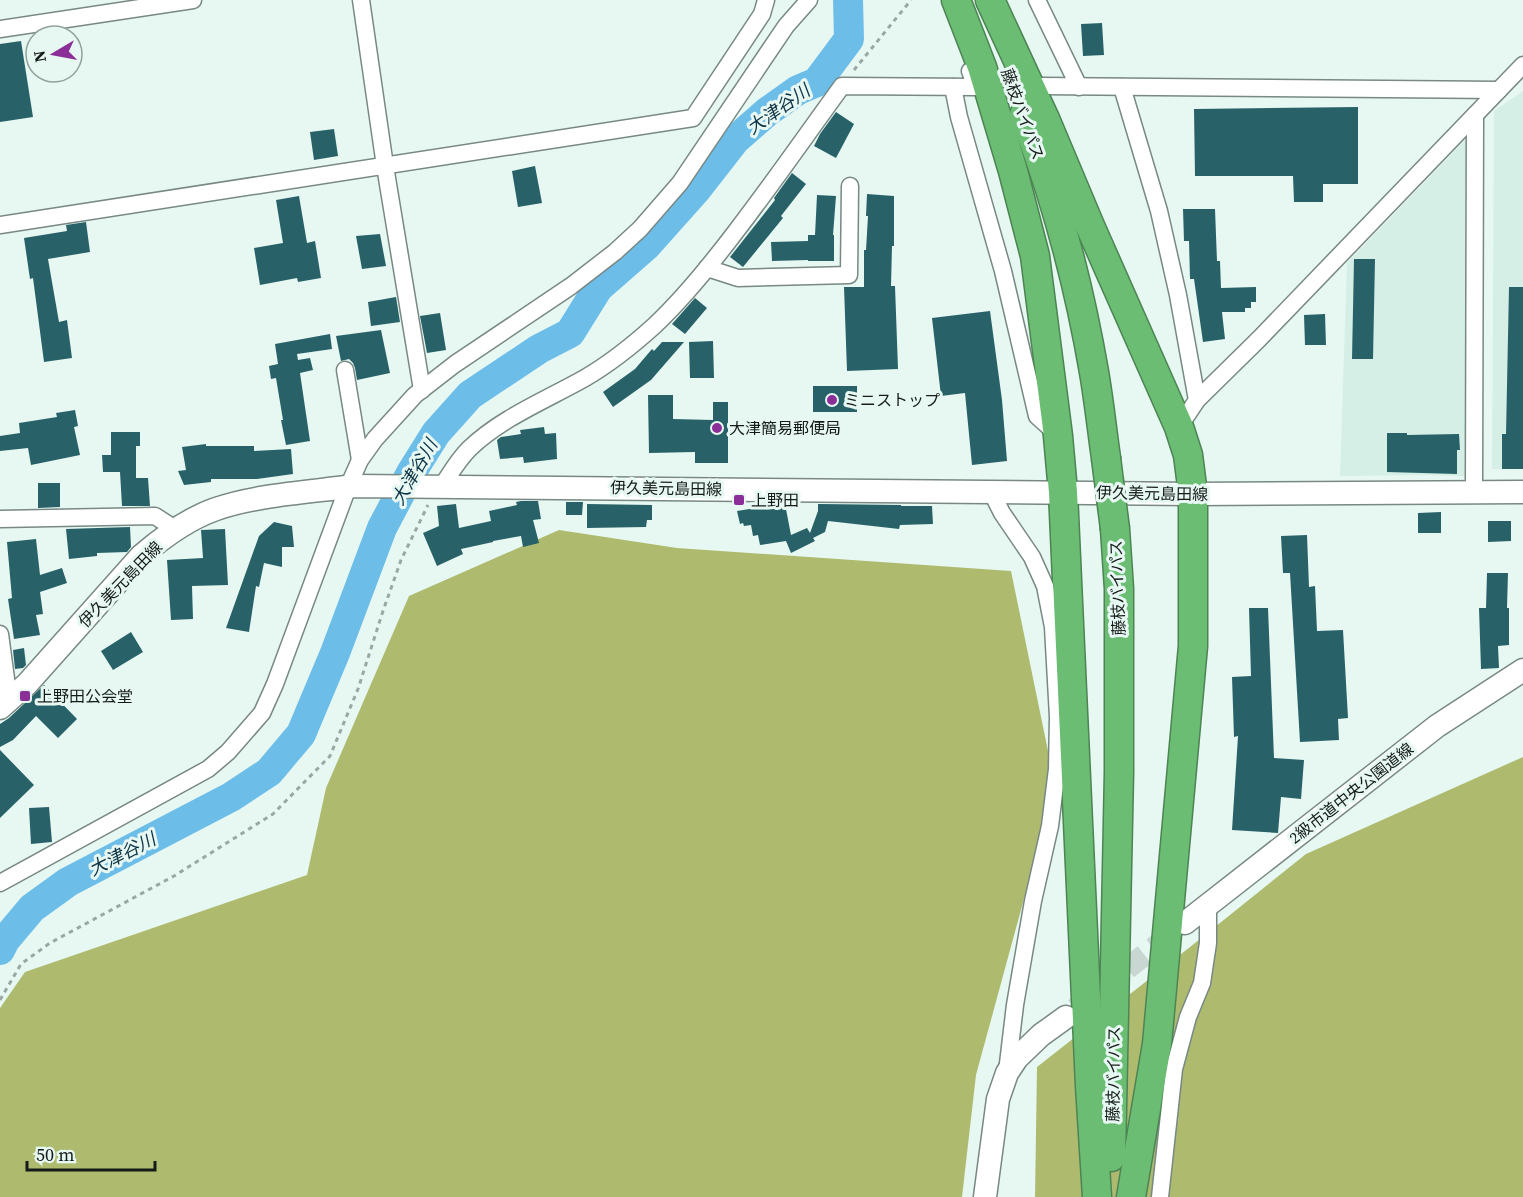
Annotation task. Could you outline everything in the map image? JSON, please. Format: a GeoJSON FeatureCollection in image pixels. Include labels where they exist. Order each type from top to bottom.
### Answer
{"type":"FeatureCollection","features":[{"type":"Feature","properties":{"kind":"highway"},"geometry":{"type":"LineString","coordinates":[[956,0],[982,67],[1035,256],[1058,436],[1063,492],[1089,1074],[1097,1197]]}},
{"type":"Feature","properties":{"kind":"highway","name":"藤枝バイパス"},"geometry":{"type":"LineString","coordinates":[[976,0],[1006,66],[1031,131],[1072,266],[1094,371],[1115,529],[1119,589],[1119,772],[1110,1197]]}},
{"type":"Feature","properties":{"kind":"highway"},"geometry":{"type":"LineString","coordinates":[[990,0],[1046,119],[1090,226],[1179,427],[1188,455],[1193,494],[1193,645],[1172,884],[1157,1044],[1131,1197]]}},
{"type":"Feature","properties":{"kind":"main road","name":"伊久美元島田線"},"geometry":{"type":"LineString","coordinates":[[4,704],[27,684],[141,556],[175,529],[215,509],[251,500],[351,487],[438,486],[1193,494],[1523,492]]}},
{"type":"Feature","properties":{"kind":"main road","name":"2級市道中央公園道線"},"geometry":{"type":"LineString","coordinates":[[1185,923],[1437,726],[1523,670]]}},
{"type":"Feature","properties":{"kind":"main road"},"geometry":{"type":"LineString","coordinates":[[985,1197],[998,1099],[1007,1073],[1017,1058],[1041,1035],[1066,1017]]}},
{"type":"Feature","properties":{"kind":"street"},"geometry":{"type":"LineString","coordinates":[[0,29],[193,0]]}},
{"type":"Feature","properties":{"kind":"street"},"geometry":{"type":"LineString","coordinates":[[361,0],[385,166],[422,390]]}},
{"type":"Feature","properties":{"kind":"street"},"geometry":{"type":"LineString","coordinates":[[0,225],[693,118],[762,14],[766,0]]}},
{"type":"Feature","properties":{"kind":"street"},"geometry":{"type":"LineString","coordinates":[[0,883],[207,769],[228,752],[262,713],[360,460],[375,439],[415,395],[455,364],[570,286],[615,252],[640,229],[680,183],[786,26],[809,0]]}},
{"type":"Feature","properties":{"kind":"street"},"geometry":{"type":"LineString","coordinates":[[438,486],[468,450],[496,428],[538,402],[586,377],[625,350],[684,296],[754,208],[842,86],[976,87],[943,0]]}},
{"type":"Feature","properties":{"kind":"street"},"geometry":{"type":"LineString","coordinates":[[1037,0],[1079,87]]}},
{"type":"Feature","properties":{"kind":"street"},"geometry":{"type":"LineString","coordinates":[[1179,427],[1197,400],[1259,339],[1523,65]]}},
{"type":"Feature","properties":{"kind":"street"},"geometry":{"type":"LineString","coordinates":[[1041,86],[1499,90]]}},
{"type":"Feature","properties":{"kind":"street"},"geometry":{"type":"LineString","coordinates":[[953,87],[959,117],[1003,271],[1037,416],[1058,436]]}},
{"type":"Feature","properties":{"kind":"street"},"geometry":{"type":"LineString","coordinates":[[1122,87],[1159,211],[1178,295],[1197,400]]}},
{"type":"Feature","properties":{"kind":"street"},"geometry":{"type":"LineString","coordinates":[[1474,492],[1475,115]]}},
{"type":"Feature","properties":{"kind":"street"},"geometry":{"type":"LineString","coordinates":[[707,268],[738,279],[849,275],[850,186]]}},
{"type":"Feature","properties":{"kind":"street"},"geometry":{"type":"LineString","coordinates":[[345,370],[360,460]]}},
{"type":"Feature","properties":{"kind":"street"},"geometry":{"type":"LineString","coordinates":[[992,491],[1002,513],[1032,557],[1045,586],[1053,627],[1058,717],[1057,769],[1050,826],[1033,901],[1015,1005],[1007,1073]]}},
{"type":"Feature","properties":{"kind":"street"},"geometry":{"type":"LineString","coordinates":[[0,519],[155,516],[175,529]]}},
{"type":"Feature","properties":{"kind":"street"},"geometry":{"type":"LineString","coordinates":[[0,634],[4,704]]}},
{"type":"Feature","properties":{"kind":"street"},"geometry":{"type":"LineString","coordinates":[[1160,1197],[1174,1069],[1188,1017],[1202,983],[1208,943],[1208,906]]}},
{"type":"Feature","properties":{"kind":"path"},"geometry":{"type":"LineString","coordinates":[[842,86],[911,0]]}},
{"type":"Feature","properties":{"kind":"path"},"geometry":{"type":"LineString","coordinates":[[0,1000],[21,964],[50,943],[174,876],[273,814],[330,756],[358,688],[401,560],[438,486]]}},
{"type":"Feature","properties":{"kind":"shaded area"},"geometry":{"type":"Polygon","coordinates":[[[1523,91],[1523,469],[1492,469],[1494,111],[1523,91]]]}},
{"type":"Feature","properties":{"kind":"shaded area"},"geometry":{"type":"Polygon","coordinates":[[[1467,138],[1475,477],[1340,476],[1347,263],[1467,138]]]}},
{"type":"Feature","properties":{"kind":"green space"},"geometry":{"type":"Polygon","coordinates":[[[559,530],[677,548],[1011,571],[1055,785],[976,1075],[962,1197],[0,1197],[0,1008],[25,972],[307,875],[326,788],[409,596],[559,530]]]}},
{"type":"Feature","properties":{"kind":"green space"},"geometry":{"type":"Polygon","coordinates":[[[1523,757],[1523,1197],[1035,1197],[1037,1067],[1306,854],[1523,757]]]}},
{"type":"Feature","properties":{"kind":"building"},"geometry":{"type":"Polygon","coordinates":[[[1102,23],[1104,55],[1083,56],[1081,24],[1102,23]]]}},
{"type":"Feature","properties":{"kind":"building"},"geometry":{"type":"Polygon","coordinates":[[[21,41],[24,84],[28,84],[33,117],[0,122],[0,44],[21,41]]]}},
{"type":"Feature","properties":{"kind":"building"},"geometry":{"type":"Polygon","coordinates":[[[1358,107],[1358,184],[1323,184],[1323,202],[1294,202],[1293,176],[1195,176],[1194,109],[1358,107]]]}},
{"type":"Feature","properties":{"kind":"building"},"geometry":{"type":"Polygon","coordinates":[[[836,112],[854,124],[836,158],[814,146],[836,112]]]}},
{"type":"Feature","properties":{"kind":"building"},"geometry":{"type":"Polygon","coordinates":[[[334,129],[338,156],[314,160],[310,132],[334,129]]]}},
{"type":"Feature","properties":{"kind":"building"},"geometry":{"type":"Polygon","coordinates":[[[535,166],[542,203],[518,207],[512,171],[535,166]]]}},
{"type":"Feature","properties":{"kind":"building"},"geometry":{"type":"Polygon","coordinates":[[[792,173],[806,184],[781,216],[783,218],[743,267],[730,257],[775,200],[774,198],[792,173]]]}},
{"type":"Feature","properties":{"kind":"building"},"geometry":{"type":"Polygon","coordinates":[[[867,194],[894,196],[891,286],[895,286],[898,369],[847,371],[844,287],[864,287],[867,194]]]}},
{"type":"Feature","properties":{"kind":"building"},"geometry":{"type":"Polygon","coordinates":[[[817,195],[836,196],[834,261],[772,261],[771,242],[808,241],[808,235],[815,235],[817,195]]]}},
{"type":"Feature","properties":{"kind":"building"},"geometry":{"type":"Polygon","coordinates":[[[299,196],[307,243],[315,241],[321,278],[298,282],[297,278],[260,285],[254,248],[283,243],[276,200],[299,196]]]}},
{"type":"Feature","properties":{"kind":"building"},"geometry":{"type":"Polygon","coordinates":[[[1183,209],[1215,209],[1217,261],[1220,261],[1221,288],[1256,287],[1256,302],[1251,302],[1251,308],[1245,308],[1245,312],[1222,312],[1225,339],[1203,342],[1194,279],[1190,279],[1189,241],[1184,241],[1183,209]]]}},
{"type":"Feature","properties":{"kind":"building"},"geometry":{"type":"Polygon","coordinates":[[[86,222],[90,252],[48,259],[59,322],[67,320],[72,358],[44,362],[33,278],[30,279],[24,238],[67,231],[66,225],[86,222]]]}},
{"type":"Feature","properties":{"kind":"building"},"geometry":{"type":"Polygon","coordinates":[[[380,234],[386,266],[362,269],[356,236],[380,234]]]}},
{"type":"Feature","properties":{"kind":"building"},"geometry":{"type":"Polygon","coordinates":[[[1354,259],[1375,259],[1373,359],[1352,359],[1354,259]]]}},
{"type":"Feature","properties":{"kind":"building"},"geometry":{"type":"Polygon","coordinates":[[[1509,287],[1523,287],[1523,469],[1502,469],[1502,434],[1506,434],[1509,287]]]}},
{"type":"Feature","properties":{"kind":"building"},"geometry":{"type":"Polygon","coordinates":[[[396,297],[400,322],[371,326],[368,302],[396,297]]]}},
{"type":"Feature","properties":{"kind":"building"},"geometry":{"type":"Polygon","coordinates":[[[695,298],[707,308],[685,334],[672,324],[695,298]]]}},
{"type":"Feature","properties":{"kind":"building"},"geometry":{"type":"Polygon","coordinates":[[[990,311],[1002,400],[1007,461],[972,465],[965,393],[941,396],[932,318],[990,311]]]}},
{"type":"Feature","properties":{"kind":"building"},"geometry":{"type":"Polygon","coordinates":[[[440,313],[446,350],[427,353],[420,316],[440,313]]]}},
{"type":"Feature","properties":{"kind":"building"},"geometry":{"type":"Polygon","coordinates":[[[1325,314],[1326,345],[1305,345],[1304,315],[1325,314]]]}},
{"type":"Feature","properties":{"kind":"building"},"geometry":{"type":"Polygon","coordinates":[[[381,330],[390,373],[357,380],[353,363],[349,359],[341,361],[336,336],[381,330]]]}},
{"type":"Feature","properties":{"kind":"building"},"geometry":{"type":"Polygon","coordinates":[[[330,334],[332,349],[297,354],[298,360],[310,358],[313,370],[300,373],[310,441],[286,445],[276,378],[271,379],[269,366],[278,364],[275,344],[330,334]]]}},
{"type":"Feature","properties":{"kind":"building"},"geometry":{"type":"Polygon","coordinates":[[[713,341],[714,378],[690,378],[689,342],[713,341]]]}},
{"type":"Feature","properties":{"kind":"building"},"geometry":{"type":"Polygon","coordinates":[[[662,342],[684,342],[651,380],[613,407],[603,392],[635,369],[652,349],[654,351],[662,342]]]}},
{"type":"Feature","properties":{"kind":"building"},"geometry":{"type":"Polygon","coordinates":[[[813,386],[857,386],[857,412],[813,412],[813,386]]]}},
{"type":"Feature","properties":{"kind":"building"},"geometry":{"type":"Polygon","coordinates":[[[648,395],[673,395],[673,419],[713,420],[713,402],[728,402],[728,463],[695,463],[695,452],[649,453],[648,395]]]}},
{"type":"Feature","properties":{"kind":"building"},"geometry":{"type":"Polygon","coordinates":[[[75,410],[78,426],[74,427],[80,455],[31,465],[28,448],[0,451],[0,436],[20,433],[19,423],[57,417],[56,413],[75,410]]]}},
{"type":"Feature","properties":{"kind":"building"},"geometry":{"type":"Polygon","coordinates":[[[544,427],[545,434],[556,433],[557,459],[524,463],[523,457],[500,459],[497,440],[501,437],[521,434],[520,430],[544,427]]]}},
{"type":"Feature","properties":{"kind":"building"},"geometry":{"type":"Polygon","coordinates":[[[111,432],[140,432],[140,446],[136,446],[136,478],[148,478],[150,506],[122,506],[120,472],[103,472],[102,455],[111,455],[111,432]]]}},
{"type":"Feature","properties":{"kind":"building"},"geometry":{"type":"Polygon","coordinates":[[[1387,433],[1459,434],[1457,474],[1387,472],[1387,433]]]}},
{"type":"Feature","properties":{"kind":"building"},"geometry":{"type":"Polygon","coordinates":[[[206,444],[206,446],[254,446],[254,451],[291,449],[293,474],[257,479],[211,479],[211,482],[184,485],[178,471],[186,470],[182,447],[206,444]]]}},
{"type":"Feature","properties":{"kind":"building"},"geometry":{"type":"Polygon","coordinates":[[[38,483],[60,483],[60,507],[38,508],[38,483]]]}},
{"type":"Feature","properties":{"kind":"building"},"geometry":{"type":"Polygon","coordinates":[[[538,501],[541,519],[533,520],[539,543],[523,547],[521,536],[493,541],[461,549],[463,554],[437,566],[423,533],[439,526],[437,506],[456,504],[459,528],[491,521],[489,511],[517,505],[516,502],[538,501]]]}},
{"type":"Feature","properties":{"kind":"building"},"geometry":{"type":"Polygon","coordinates":[[[566,502],[583,502],[582,515],[566,515],[566,502]]]}},
{"type":"Feature","properties":{"kind":"building"},"geometry":{"type":"Polygon","coordinates":[[[587,504],[652,505],[652,520],[647,520],[646,527],[587,528],[587,504]]]}},
{"type":"Feature","properties":{"kind":"building"},"geometry":{"type":"Polygon","coordinates":[[[785,504],[791,535],[807,528],[810,533],[818,511],[818,504],[932,506],[933,524],[900,525],[899,529],[828,521],[825,532],[813,538],[815,541],[791,553],[786,541],[760,545],[758,535],[753,536],[751,525],[740,524],[737,511],[785,504]]]}},
{"type":"Feature","properties":{"kind":"building"},"geometry":{"type":"Polygon","coordinates":[[[1441,512],[1441,533],[1418,533],[1418,513],[1441,512]]]}},
{"type":"Feature","properties":{"kind":"building"},"geometry":{"type":"Polygon","coordinates":[[[1488,521],[1511,521],[1511,541],[1488,542],[1488,521]]]}},
{"type":"Feature","properties":{"kind":"building"},"geometry":{"type":"Polygon","coordinates":[[[274,522],[292,526],[294,547],[282,547],[282,567],[264,563],[259,587],[256,586],[249,632],[226,628],[259,536],[274,522]]]}},
{"type":"Feature","properties":{"kind":"building"},"geometry":{"type":"Polygon","coordinates":[[[130,527],[131,547],[127,552],[97,553],[97,556],[69,559],[66,529],[130,527]]]}},
{"type":"Feature","properties":{"kind":"building"},"geometry":{"type":"Polygon","coordinates":[[[225,529],[228,585],[192,586],[193,619],[171,620],[167,560],[203,558],[201,530],[225,529]]]}},
{"type":"Feature","properties":{"kind":"building"},"geometry":{"type":"Polygon","coordinates":[[[1307,535],[1309,587],[1315,586],[1317,631],[1343,630],[1348,718],[1338,719],[1339,740],[1300,742],[1290,573],[1283,573],[1281,536],[1307,535]]]}},
{"type":"Feature","properties":{"kind":"building"},"geometry":{"type":"Polygon","coordinates":[[[36,539],[40,575],[62,568],[67,583],[40,592],[43,614],[36,615],[40,635],[14,639],[8,599],[12,598],[7,542],[36,539]]]}},
{"type":"Feature","properties":{"kind":"building"},"geometry":{"type":"Polygon","coordinates":[[[1487,573],[1508,573],[1509,645],[1498,646],[1499,668],[1481,669],[1479,608],[1486,608],[1487,573]]]}},
{"type":"Feature","properties":{"kind":"building"},"geometry":{"type":"Polygon","coordinates":[[[1249,608],[1268,608],[1274,758],[1304,760],[1301,799],[1281,797],[1278,833],[1232,830],[1238,736],[1234,737],[1232,677],[1251,676],[1249,608]]]}},
{"type":"Feature","properties":{"kind":"building"},"geometry":{"type":"Polygon","coordinates":[[[131,632],[143,652],[113,670],[101,651],[131,632]]]}},
{"type":"Feature","properties":{"kind":"building"},"geometry":{"type":"Polygon","coordinates":[[[24,648],[26,665],[15,669],[13,650],[24,648]]]}},
{"type":"Feature","properties":{"kind":"building"},"geometry":{"type":"Polygon","coordinates":[[[44,685],[77,719],[58,738],[36,716],[13,740],[0,747],[0,724],[44,685]]]}},
{"type":"Feature","properties":{"kind":"building"},"geometry":{"type":"Polygon","coordinates":[[[0,750],[34,785],[0,818],[0,750]]]}},
{"type":"Feature","properties":{"kind":"building"},"geometry":{"type":"Polygon","coordinates":[[[49,807],[52,842],[31,844],[29,808],[49,807]]]}},
{"type":"Feature","properties":{"kind":"waterway","name":"大津谷川"},"geometry":{"type":"LineString","coordinates":[[0,950],[5,940],[32,908],[68,882],[231,797],[269,772],[301,734],[335,653],[382,528],[411,473],[436,433],[470,395],[539,349],[570,333],[598,288],[646,246],[696,190],[735,140],[767,112],[798,90],[817,82],[849,39],[848,0]]}},
{"type":"Feature","properties":{"kind":"tunnel"},"geometry":{"type":"LineString","coordinates":[[982,86],[1037,86]]}},
{"type":"Feature","properties":{"kind":"tunnel"},"geometry":{"type":"LineString","coordinates":[[1075,1009],[1174,932]]}},
{"type":"Feature","properties":{"kind":"place","name":"ミニストップ"},"geometry":{"type":"Point","coordinates":[832,400]}},
{"type":"Feature","properties":{"kind":"place","name":"大津簡易郵便局"},"geometry":{"type":"Point","coordinates":[717,428]}},
{"type":"Feature","properties":{"kind":"place","name":"上野田"},"geometry":{"type":"Point","coordinates":[739,500]}},
{"type":"Feature","properties":{"kind":"place","name":"上野田公会堂"},"geometry":{"type":"Point","coordinates":[25,696]}}]}
